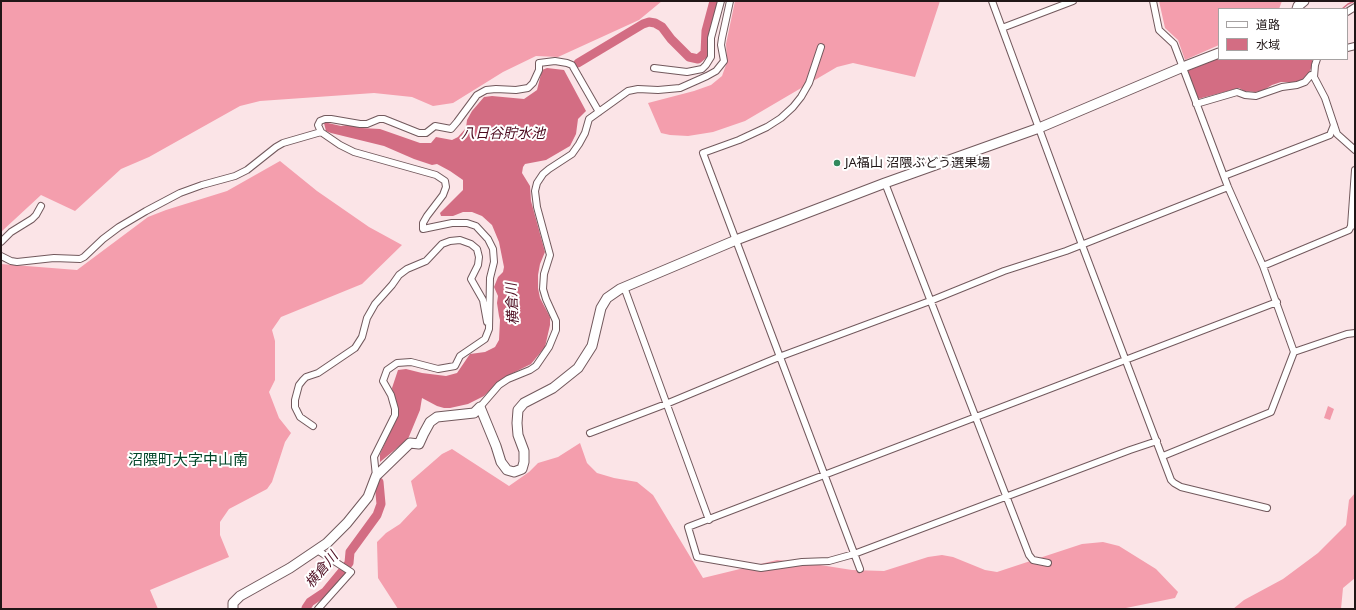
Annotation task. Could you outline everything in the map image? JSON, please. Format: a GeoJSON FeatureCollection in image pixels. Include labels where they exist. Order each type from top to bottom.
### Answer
{"type":"FeatureCollection","features":[{"type":"Feature","properties":{"kind":"street"},"geometry":{"type":"LineString","coordinates":[[654,68],[687,72],[702,69],[706,65],[711,57],[711,38],[721,1]]}},
{"type":"Feature","properties":{"kind":"street"},"geometry":{"type":"LineString","coordinates":[[233,609],[233,603],[240,596],[290,568],[327,543],[347,523],[368,497],[376,476],[410,443],[419,444],[430,422],[437,417],[474,413],[498,385],[536,366],[550,347],[556,330],[556,321],[543,289],[544,274],[550,255],[537,207],[535,191],[537,183],[543,174],[572,154],[579,144],[589,120],[628,91],[638,89],[658,90],[680,88],[716,71],[724,61],[721,45],[730,1]]}},
{"type":"Feature","properties":{"kind":"street"},"geometry":{"type":"LineString","coordinates":[[992,1],[1171,480],[1181,486],[1267,508]]}},
{"type":"Feature","properties":{"kind":"street"},"geometry":{"type":"LineString","coordinates":[[1002,28],[1073,1]]}},
{"type":"Feature","properties":{"kind":"street"},"geometry":{"type":"LineString","coordinates":[[1153,1],[1158,30],[1174,44],[1228,187],[1263,266],[1294,352],[1271,412],[1163,456]]}},
{"type":"Feature","properties":{"kind":"street"},"geometry":{"type":"LineString","coordinates":[[821,47],[808,83],[801,97],[782,118],[767,127],[738,140],[703,153],[860,569]]}},
{"type":"Feature","properties":{"kind":"street"},"geometry":{"type":"LineString","coordinates":[[480,407],[501,462],[507,470],[514,472],[522,469],[524,462],[524,451],[518,435],[518,410],[524,402],[553,388],[578,368],[592,346],[601,308],[607,298],[624,287],[736,240],[885,183],[1039,128],[1218,53]]}},
{"type":"Feature","properties":{"kind":"street"},"geometry":{"type":"LineString","coordinates":[[1317,60],[1314,77],[1325,98],[1337,134],[1355,150]]}},
{"type":"Feature","properties":{"kind":"street"},"geometry":{"type":"LineString","coordinates":[[376,476],[374,457],[395,415],[395,408],[391,395],[383,382],[387,370],[397,363],[411,362],[438,370],[455,366],[460,356],[485,339],[489,329],[490,278],[494,262],[493,249],[488,239],[476,226],[468,223],[422,229],[427,216],[443,195],[446,187],[445,181],[436,175],[354,152],[340,145],[321,132],[318,125],[320,121],[325,119],[366,124],[379,119],[384,119],[419,133],[426,133],[435,126],[451,128],[478,95],[486,90],[516,90],[528,88],[533,83],[539,70],[539,63],[555,61],[572,65],[599,112]]}},
{"type":"Feature","properties":{"kind":"street"},"geometry":{"type":"LineString","coordinates":[[1196,104],[1237,92],[1245,95],[1256,96],[1282,87],[1298,85],[1305,82],[1311,76],[1314,77]]}},
{"type":"Feature","properties":{"kind":"street"},"geometry":{"type":"LineString","coordinates":[[1224,176],[1330,134],[1334,125]]}},
{"type":"Feature","properties":{"kind":"street"},"geometry":{"type":"LineString","coordinates":[[1,256],[17,262],[54,258],[80,259],[119,227],[146,211],[180,194],[235,176],[247,170],[276,147],[284,143],[321,132]]}},
{"type":"Feature","properties":{"kind":"street"},"geometry":{"type":"LineString","coordinates":[[1263,266],[1349,230],[1353,225],[1355,170]]}},
{"type":"Feature","properties":{"kind":"street"},"geometry":{"type":"LineString","coordinates":[[885,183],[1029,555],[1033,560],[1048,562]]}},
{"type":"Feature","properties":{"kind":"street"},"geometry":{"type":"LineString","coordinates":[[590,433],[666,404],[779,357],[930,301],[1004,271],[1082,245],[1228,187]]}},
{"type":"Feature","properties":{"kind":"street"},"geometry":{"type":"LineString","coordinates":[[1,242],[11,232],[32,219],[41,206]]}},
{"type":"Feature","properties":{"kind":"street"},"geometry":{"type":"LineString","coordinates":[[313,426],[300,417],[295,406],[299,385],[302,380],[318,373],[356,348],[362,337],[367,318],[375,304],[400,275],[407,269],[426,261],[442,244],[460,240],[471,244],[477,249],[479,257],[478,265],[471,279],[484,300],[489,329]]}},
{"type":"Feature","properties":{"kind":"street"},"geometry":{"type":"LineString","coordinates":[[624,287],[709,520]]}},
{"type":"Feature","properties":{"kind":"street"},"geometry":{"type":"LineString","coordinates":[[1157,441],[854,554],[829,561],[802,562],[761,568],[697,557],[688,527],[1277,302]]}},
{"type":"Feature","properties":{"kind":"street"},"geometry":{"type":"LineString","coordinates":[[1294,352],[1347,334],[1355,333]]}},
{"type":"Feature","properties":{"kind":"street"},"geometry":{"type":"LineString","coordinates":[[317,550],[351,572],[318,609]]}},
{"type":"Feature","properties":{"kind":"shaded area"},"geometry":{"type":"Polygon","coordinates":[[[1,1],[662,1],[639,20],[558,57],[536,56],[503,72],[453,103],[433,106],[412,97],[374,93],[260,101],[240,106],[149,157],[121,169],[75,211],[41,195],[1,232],[1,1]]]}},
{"type":"Feature","properties":{"kind":"shaded area"},"geometry":{"type":"Polygon","coordinates":[[[735,1],[940,1],[915,77],[853,63],[837,67],[745,121],[713,132],[688,136],[661,133],[648,103],[711,85],[722,76],[727,62],[726,44],[735,1]]]}},
{"type":"Feature","properties":{"kind":"shaded area"},"geometry":{"type":"Polygon","coordinates":[[[1159,1],[1282,1],[1279,8],[1218,8],[1218,45],[1185,60],[1178,40],[1165,28],[1159,1]]]}},
{"type":"Feature","properties":{"kind":"shaded area"},"geometry":{"type":"Polygon","coordinates":[[[280,161],[317,191],[369,227],[402,245],[362,284],[281,317],[272,330],[275,341],[275,380],[269,392],[279,418],[291,433],[285,442],[272,482],[267,489],[229,509],[220,522],[220,535],[229,557],[150,590],[158,609],[1,609],[1,264],[77,270],[148,217],[227,191],[280,161]]]}},
{"type":"Feature","properties":{"kind":"shaded area"},"geometry":{"type":"Polygon","coordinates":[[[1328,406],[1334,409],[1330,420],[1324,418],[1328,406]]]}},
{"type":"Feature","properties":{"kind":"shaded area"},"geometry":{"type":"Polygon","coordinates":[[[580,443],[587,463],[597,473],[637,482],[653,495],[703,578],[777,560],[852,570],[884,571],[928,557],[942,555],[953,557],[985,570],[997,572],[1082,544],[1103,542],[1119,546],[1156,569],[1178,592],[1175,598],[1121,609],[398,609],[378,578],[377,542],[386,533],[400,524],[417,506],[411,481],[442,454],[452,449],[509,486],[529,472],[538,463],[558,457],[580,443]]]}},
{"type":"Feature","properties":{"kind":"shaded area"},"geometry":{"type":"Polygon","coordinates":[[[1355,493],[1355,578],[1343,588],[1341,609],[1233,609],[1244,600],[1283,579],[1318,553],[1346,525],[1349,500],[1355,493]]]}},
{"type":"Feature","properties":{"kind":"water"},"geometry":{"type":"Polygon","coordinates":[[[1218,58],[1218,60],[1312,60],[1312,66],[1308,75],[1301,82],[1281,82],[1262,91],[1255,92],[1244,91],[1239,88],[1198,99],[1187,71],[1218,58]]]}},
{"type":"Feature","properties":{"kind":"water","name":"八日谷貯水池"},"geometry":{"type":"Polygon","coordinates":[[[547,68],[564,70],[586,111],[578,119],[576,134],[570,146],[546,160],[525,164],[523,167],[522,173],[530,186],[531,201],[545,252],[540,264],[538,288],[540,298],[550,317],[550,325],[545,347],[531,364],[507,376],[484,396],[468,404],[444,408],[422,398],[420,410],[408,439],[380,462],[380,454],[398,414],[392,388],[398,370],[406,369],[446,376],[457,373],[470,354],[485,352],[495,347],[499,340],[500,320],[497,303],[498,296],[494,287],[498,277],[503,272],[504,267],[499,242],[492,225],[482,216],[472,212],[463,212],[453,216],[441,216],[440,213],[463,190],[463,180],[437,164],[432,165],[384,146],[326,131],[324,123],[341,126],[354,124],[362,128],[380,129],[420,143],[431,143],[436,137],[452,140],[458,137],[466,128],[467,120],[472,111],[484,97],[492,96],[524,99],[537,90],[542,70],[547,68]]]}},
{"type":"Feature","properties":{"kind":"waterway","name":"横倉川"},"geometry":{"type":"LineString","coordinates":[[578,63],[643,24],[649,22],[655,23],[662,27],[671,39],[689,57],[698,59],[705,53],[706,31],[714,1]]}},
{"type":"Feature","properties":{"kind":"waterway"},"geometry":{"type":"LineString","coordinates":[[1343,8],[1355,1]]}},
{"type":"Feature","properties":{"kind":"waterway","name":"横倉川"},"geometry":{"type":"LineString","coordinates":[[306,609],[310,602],[325,592],[349,563],[350,552],[377,515],[381,504],[379,482]]}},
{"type":"Feature","properties":{"kind":"place","name":"JA福山 沼隈ぶどう選果場"},"geometry":{"type":"Point","coordinates":[837,163]}},
{"type":"Feature","properties":{"kind":"district","name":"沼隈町大字中山南"},"geometry":{"type":"Point","coordinates":[188,461]}}]}
